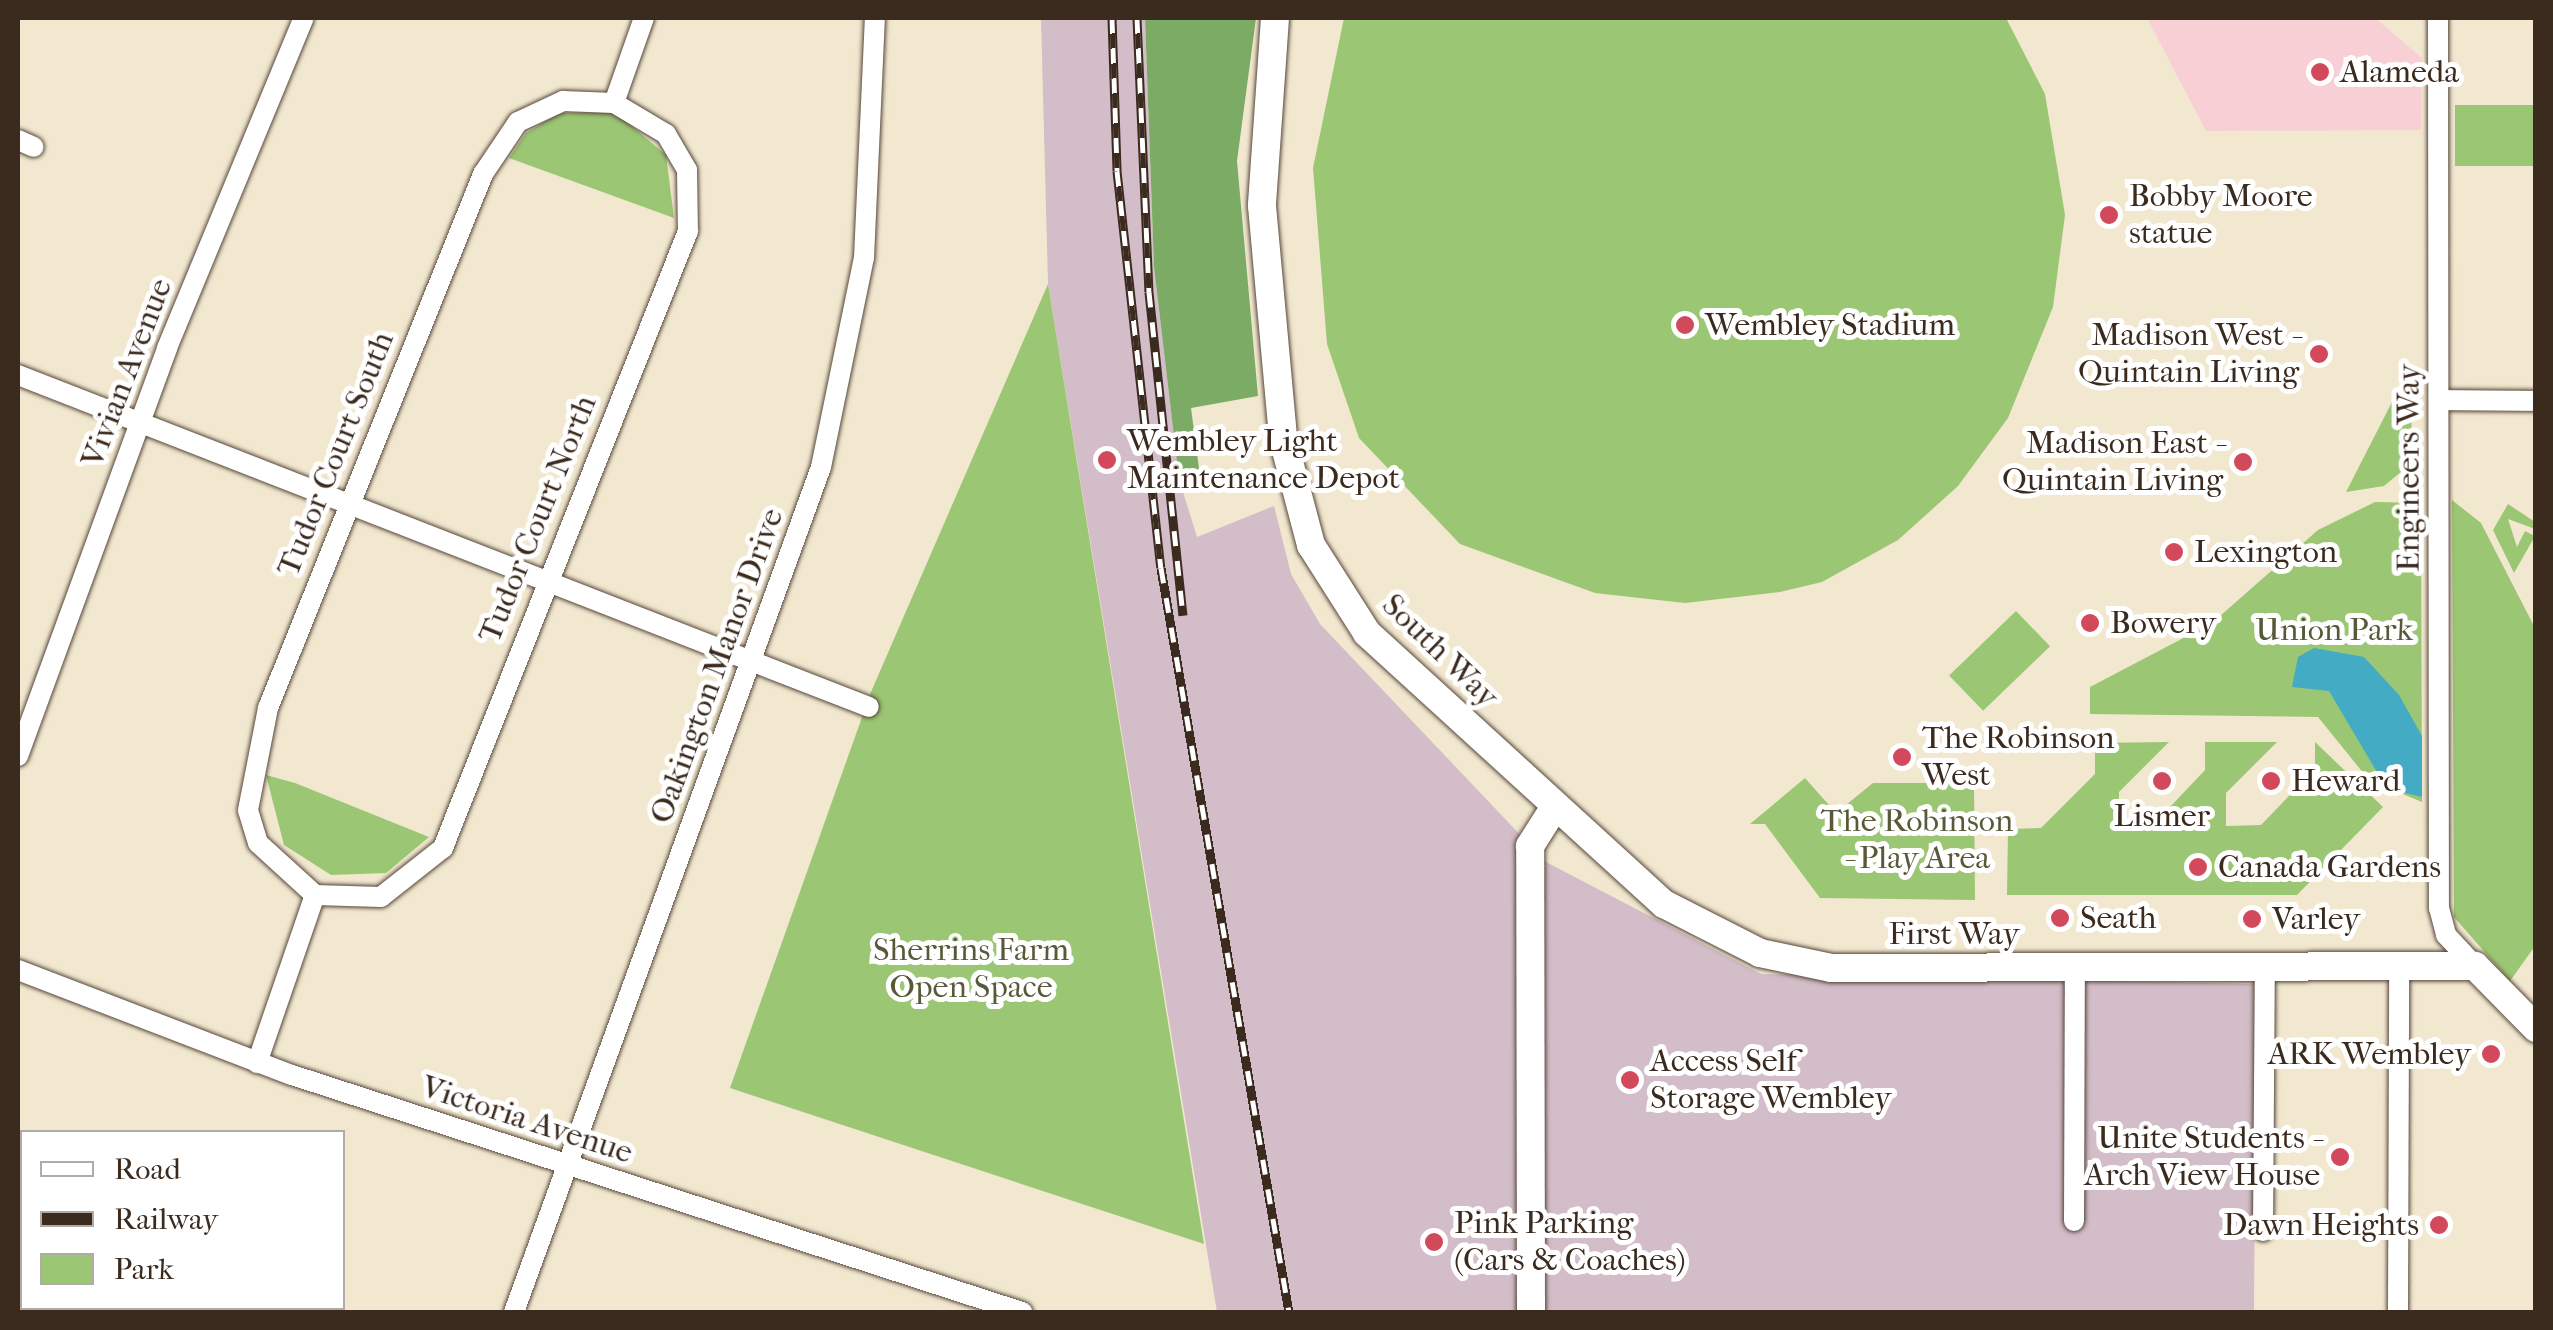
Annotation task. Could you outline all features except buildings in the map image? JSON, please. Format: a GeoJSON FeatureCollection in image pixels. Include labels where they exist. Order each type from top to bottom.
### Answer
{"type":"FeatureCollection","features":[{"type":"Feature","properties":{"kind":"main road","name":"South Way"},"geometry":{"type":"LineString","coordinates":[[1275,18],[1263,222],[1283,440],[1311,545],[1367,633],[1554,808]]}},
{"type":"Feature","properties":{"kind":"main road","name":"First Way"},"geometry":{"type":"LineString","coordinates":[[1554,808],[1664,904],[1760,953],[1860,969],[2474,966]]}},
{"type":"Feature","properties":{"kind":"main road"},"geometry":{"type":"LineString","coordinates":[[1531,1312],[1530,846],[1554,808]]}},
{"type":"Feature","properties":{"kind":"main road"},"geometry":{"type":"LineString","coordinates":[[2474,966],[2536,1028]]}},
{"type":"Feature","properties":{"kind":"street","name":"Vivian Avenue"},"geometry":{"type":"LineString","coordinates":[[18,756],[140,420],[304,18]]}},
{"type":"Feature","properties":{"kind":"street"},"geometry":{"type":"LineString","coordinates":[[614,103],[644,18]]}},
{"type":"Feature","properties":{"kind":"street","name":"Oakington Manor Drive"},"geometry":{"type":"LineString","coordinates":[[514,1312],[813,493],[850,355],[875,18]]}},
{"type":"Feature","properties":{"kind":"street","name":"Engineers Way"},"geometry":{"type":"LineString","coordinates":[[2438,18],[2440,908],[2446,935],[2474,966]]}},
{"type":"Feature","properties":{"kind":"street","name":"Tudor Court South"},"geometry":{"type":"LineString","coordinates":[[315,895],[258,843],[248,777],[348,503],[506,132],[563,101],[614,103]]}},
{"type":"Feature","properties":{"kind":"street","name":"Tudor Court North"},"geometry":{"type":"LineString","coordinates":[[315,895],[381,897],[444,848],[544,581],[688,231],[692,198],[680,151],[644,116],[614,103]]}},
{"type":"Feature","properties":{"kind":"street"},"geometry":{"type":"LineString","coordinates":[[18,375],[870,706]]}},
{"type":"Feature","properties":{"kind":"street"},"geometry":{"type":"LineString","coordinates":[[2440,400],[2536,401]]}},
{"type":"Feature","properties":{"kind":"street"},"geometry":{"type":"LineString","coordinates":[[257,1063],[315,895]]}},
{"type":"Feature","properties":{"kind":"street"},"geometry":{"type":"LineString","coordinates":[[2398,1312],[2402,968],[2435,946],[2440,908]]}},
{"type":"Feature","properties":{"kind":"street"},"geometry":{"type":"LineString","coordinates":[[2074,1222],[2075,968]]}},
{"type":"Feature","properties":{"kind":"street"},"geometry":{"type":"LineString","coordinates":[[2262,1231],[2265,969]]}},
{"type":"Feature","properties":{"kind":"street","name":"Victoria Avenue"},"geometry":{"type":"LineString","coordinates":[[18,970],[257,1063],[1022,1312]]}},
{"type":"Feature","properties":{"kind":"shaded area"},"geometry":{"type":"Polygon","coordinates":[[[1041,18],[1145,18],[1154,267],[1179,479],[1197,537],[1274,506],[1291,574],[1320,624],[1546,862],[1761,974],[2256,984],[2254,1312],[1217,1312],[1048,284],[1041,18]]]}},
{"type":"Feature","properties":{"kind":"shaded area"},"geometry":{"type":"Polygon","coordinates":[[[2147,18],[2375,18],[2422,58],[2421,130],[2206,131],[2147,18]]]}},
{"type":"Feature","properties":{"kind":"green space"},"geometry":{"type":"Polygon","coordinates":[[[1145,18],[1256,18],[1237,161],[1258,396],[1191,408],[1200,476],[1179,479],[1154,267],[1145,18]]]}},
{"type":"Feature","properties":{"kind":"green space","name":"Wembley Stadium"},"geometry":{"type":"Polygon","coordinates":[[[1344,18],[2006,18],[2045,94],[2065,215],[2053,307],[2008,418],[1958,486],[1898,540],[1822,582],[1780,592],[1685,603],[1595,593],[1460,544],[1359,438],[1327,344],[1313,168],[1344,18]]]}},
{"type":"Feature","properties":{"kind":"green space"},"geometry":{"type":"Polygon","coordinates":[[[2455,105],[2535,105],[2535,166],[2455,166],[2455,105]]]}},
{"type":"Feature","properties":{"kind":"green space"},"geometry":{"type":"Polygon","coordinates":[[[615,112],[666,155],[674,218],[509,158],[526,133],[559,113],[615,112]]]}},
{"type":"Feature","properties":{"kind":"green space","name":"Sherrins Farm Open Space"},"geometry":{"type":"Polygon","coordinates":[[[1048,284],[1204,1244],[730,1088],[871,692],[1048,284]]]}},
{"type":"Feature","properties":{"kind":"green space"},"geometry":{"type":"Polygon","coordinates":[[[2392,402],[2411,413],[2413,462],[2384,486],[2346,492],[2392,402]]]}},
{"type":"Feature","properties":{"kind":"green space","name":"Union Park"},"geometry":{"type":"Polygon","coordinates":[[[2452,500],[2481,523],[2535,628],[2535,946],[2510,981],[2454,917],[2452,500]]]}},
{"type":"Feature","properties":{"kind":"green space","name":"Union Park"},"geometry":{"type":"Polygon","coordinates":[[[2375,502],[2421,503],[2422,802],[2369,780],[2318,717],[2090,714],[2090,687],[2212,623],[2318,530],[2375,502]]]}},
{"type":"Feature","properties":{"kind":"green space"},"geometry":{"type":"Polygon","coordinates":[[[2508,504],[2535,522],[2535,529],[2508,519],[2517,547],[2525,531],[2535,536],[2514,573],[2493,530],[2508,504]]]}},
{"type":"Feature","properties":{"kind":"green space"},"geometry":{"type":"Polygon","coordinates":[[[2016,611],[2050,646],[1983,711],[1949,676],[2016,611]]]}},
{"type":"Feature","properties":{"kind":"green space"},"geometry":{"type":"Polygon","coordinates":[[[2169,742],[2119,792],[2119,827],[2152,826],[2205,770],[2205,742],[2277,742],[2226,793],[2226,826],[2261,825],[2315,769],[2315,742],[2383,807],[2297,895],[2007,895],[2008,829],[2041,828],[2095,774],[2095,743],[2169,742]]]}},
{"type":"Feature","properties":{"kind":"green space"},"geometry":{"type":"Polygon","coordinates":[[[266,775],[429,837],[386,873],[331,875],[284,845],[266,775]]]}},
{"type":"Feature","properties":{"kind":"green space","name":"The Robinson - Play Area"},"geometry":{"type":"Polygon","coordinates":[[[1805,778],[1836,813],[1873,783],[1974,783],[1975,900],[1820,898],[1765,824],[1750,824],[1805,778]]]}},
{"type":"Feature","properties":{"kind":"water"},"geometry":{"type":"Polygon","coordinates":[[[2314,648],[2364,657],[2399,695],[2422,736],[2422,797],[2387,789],[2329,691],[2292,687],[2298,657],[2314,648]]]}},
{"type":"Feature","properties":{"kind":"railway"},"geometry":{"type":"LineString","coordinates":[[1112,18],[1117,171],[1161,568],[1289,1312]]}},
{"type":"Feature","properties":{"kind":"railway"},"geometry":{"type":"LineString","coordinates":[[1137,18],[1149,292],[1183,615]]}},
{"type":"Feature","properties":{"kind":"place","name":"Alameda"},"geometry":{"type":"Point","coordinates":[2320,72]}},
{"type":"Feature","properties":{"kind":"place","name":"Bobby Moore statue"},"geometry":{"type":"Point","coordinates":[2109,215]}},
{"type":"Feature","properties":{"kind":"place","name":"Wembley Stadium"},"geometry":{"type":"Point","coordinates":[1685,325]}},
{"type":"Feature","properties":{"kind":"place","name":"Madison West - Quintain Living"},"geometry":{"type":"Point","coordinates":[2319,354]}},
{"type":"Feature","properties":{"kind":"place","name":"Wembley Light Maintenance Depot"},"geometry":{"type":"Point","coordinates":[1107,460]}},
{"type":"Feature","properties":{"kind":"place","name":"Madison East - Quintain Living"},"geometry":{"type":"Point","coordinates":[2243,462]}},
{"type":"Feature","properties":{"kind":"place","name":"Lexington"},"geometry":{"type":"Point","coordinates":[2174,552]}},
{"type":"Feature","properties":{"kind":"place","name":"Bowery"},"geometry":{"type":"Point","coordinates":[2090,623]}},
{"type":"Feature","properties":{"kind":"place","name":"The Robinson West"},"geometry":{"type":"Point","coordinates":[1902,757]}},
{"type":"Feature","properties":{"kind":"place","name":"Lismer"},"geometry":{"type":"Point","coordinates":[2162,781]}},
{"type":"Feature","properties":{"kind":"place","name":"Heward"},"geometry":{"type":"Point","coordinates":[2271,781]}},
{"type":"Feature","properties":{"kind":"place","name":"Canada Gardens"},"geometry":{"type":"Point","coordinates":[2198,867]}},
{"type":"Feature","properties":{"kind":"place","name":"Seath"},"geometry":{"type":"Point","coordinates":[2060,918]}},
{"type":"Feature","properties":{"kind":"place","name":"Varley"},"geometry":{"type":"Point","coordinates":[2252,919]}},
{"type":"Feature","properties":{"kind":"place","name":"ARK Wembley"},"geometry":{"type":"Point","coordinates":[2491,1054]}},
{"type":"Feature","properties":{"kind":"place","name":"Access Self Storage Wembley"},"geometry":{"type":"Point","coordinates":[1630,1080]}},
{"type":"Feature","properties":{"kind":"place","name":"Unite Students - Arch View House"},"geometry":{"type":"Point","coordinates":[2340,1157]}},
{"type":"Feature","properties":{"kind":"place","name":"Dawn Heights"},"geometry":{"type":"Point","coordinates":[2439,1225]}},
{"type":"Feature","properties":{"kind":"place","name":"Pink Parking (Cars & Coaches)"},"geometry":{"type":"Point","coordinates":[1434,1242]}}]}
